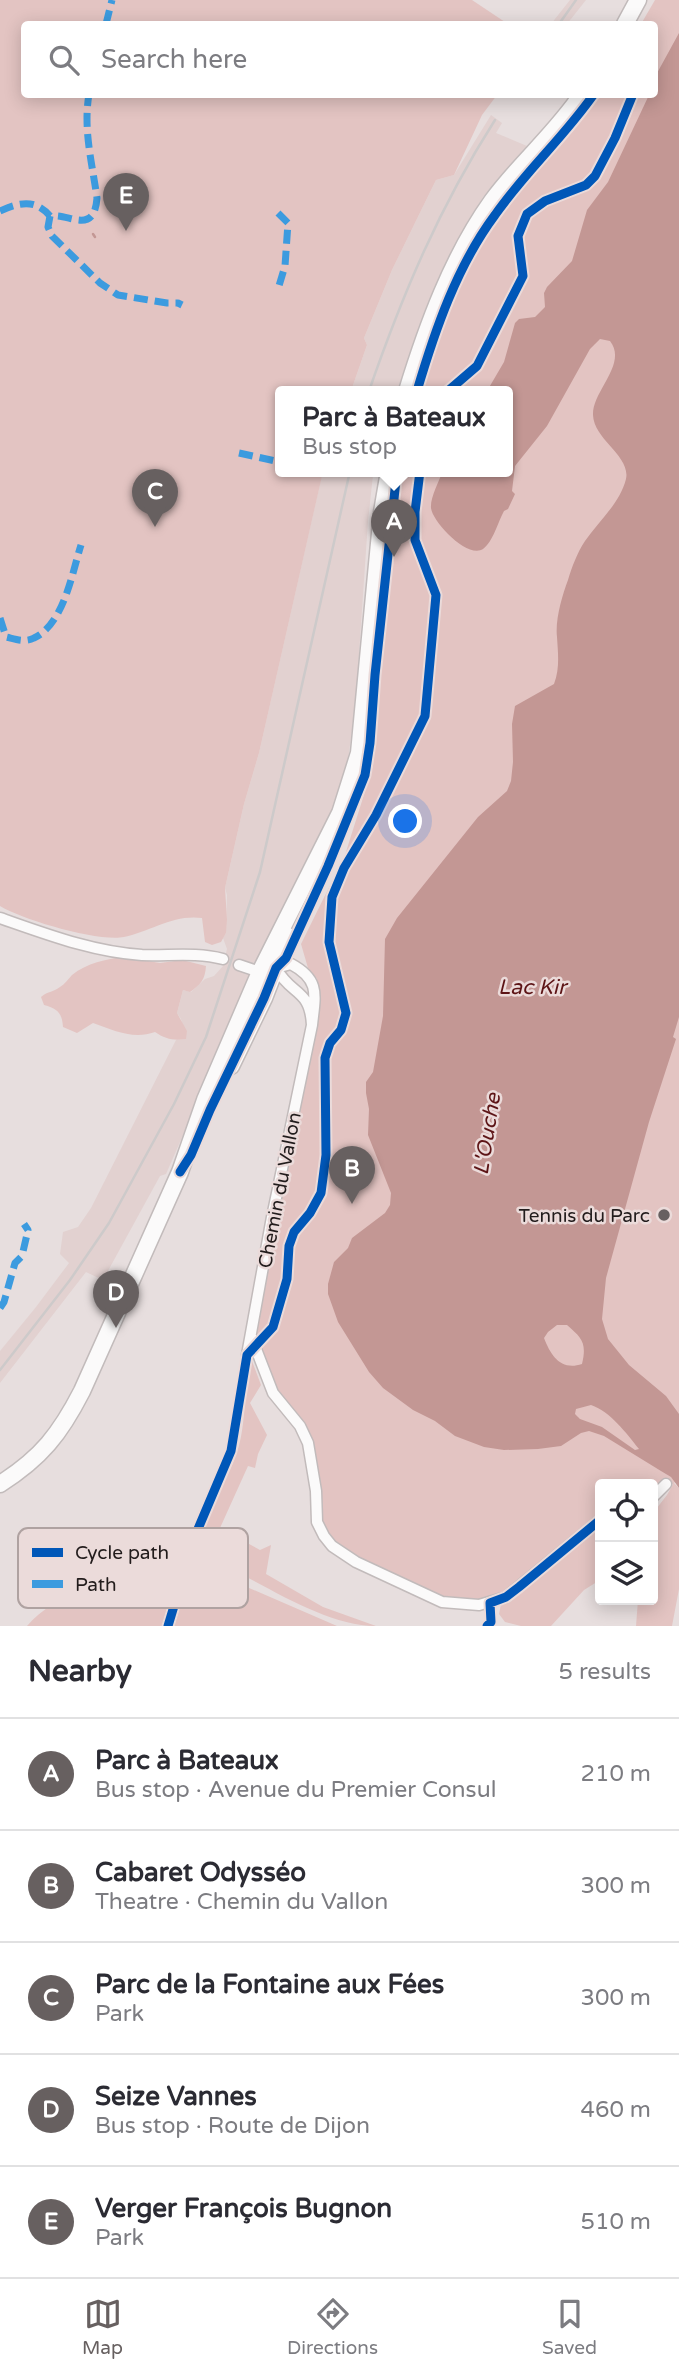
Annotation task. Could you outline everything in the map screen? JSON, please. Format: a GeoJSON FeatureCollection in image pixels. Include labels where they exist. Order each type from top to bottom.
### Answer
{"type":"FeatureCollection","features":[{"type":"Feature","properties":{"kind":"main road"},"geometry":{"type":"LineString","coordinates":[[627,21],[638,0]]}},
{"type":"Feature","properties":{"kind":"main road"},"geometry":{"type":"LineString","coordinates":[[409,386],[433,316],[471,234],[493,200],[579,98]]}},
{"type":"Feature","properties":{"kind":"main road"},"geometry":{"type":"LineString","coordinates":[[372,613],[368,602],[372,534],[382,477]]}},
{"type":"Feature","properties":{"kind":"main road"},"geometry":{"type":"LineString","coordinates":[[180,1172],[191,1155],[265,996],[284,944],[324,860],[355,771],[388,477]]}},
{"type":"Feature","properties":{"kind":"main road"},"geometry":{"type":"LineString","coordinates":[[372,534],[375,546],[372,583],[376,593]]}},
{"type":"Feature","properties":{"kind":"main road"},"geometry":{"type":"LineString","coordinates":[[0,1484],[40,1454],[72,1410],[180,1172],[205,1100],[260,972],[340,813]]}},
{"type":"Feature","properties":{"kind":"main road"},"geometry":{"type":"LineString","coordinates":[[276,968],[274,954],[282,929]]}},
{"type":"Feature","properties":{"kind":"main road"},"geometry":{"type":"LineString","coordinates":[[260,972],[276,968]]}},
{"type":"Feature","properties":{"kind":"main road"},"geometry":{"type":"LineString","coordinates":[[222,1085],[231,1053],[257,994],[260,972]]}},
{"type":"Feature","properties":{"kind":"street"},"geometry":{"type":"LineString","coordinates":[[0,918],[99,948],[142,955],[184,953],[223,958]]}},
{"type":"Feature","properties":{"kind":"street","name":"Chemin du Vallon"},"geometry":{"type":"LineString","coordinates":[[247,1356],[272,1217],[312,1025],[312,979],[291,964],[276,968]]}},
{"type":"Feature","properties":{"kind":"street"},"geometry":{"type":"LineString","coordinates":[[239,965],[260,972]]}},
{"type":"Feature","properties":{"kind":"street"},"geometry":{"type":"LineString","coordinates":[[276,968],[283,980],[309,1004],[312,1025]]}},
{"type":"Feature","properties":{"kind":"street"},"geometry":{"type":"LineString","coordinates":[[251,1336],[273,1393],[300,1426],[309,1443],[320,1529],[332,1546],[364,1566],[442,1602],[469,1605],[490,1603],[506,1597],[595,1524]]}},
{"type":"Feature","properties":{"kind":"street"},"geometry":{"type":"LineString","coordinates":[[658,1491],[666,1484]]}},
{"type":"Feature","properties":{"kind":"street"},"geometry":{"type":"LineString","coordinates":[[168,1626],[173,1608]]}},
{"type":"Feature","properties":{"kind":"shaded area"},"geometry":{"type":"Polygon","coordinates":[[[0,0],[472,0],[504,21],[21,21],[21,98],[495,98],[482,115],[454,175],[436,180],[392,270],[364,338],[367,345],[353,386],[275,386],[275,477],[322,477],[259,753],[225,888],[226,933],[221,942],[212,945],[205,942],[202,918],[182,918],[124,937],[112,938],[61,929],[0,906],[0,0]]]}},
{"type":"Feature","properties":{"kind":"shaded area"},"geometry":{"type":"Polygon","coordinates":[[[570,0],[586,0],[569,21],[553,21],[570,0]]]}},
{"type":"Feature","properties":{"kind":"shaded area"},"geometry":{"type":"Polygon","coordinates":[[[655,0],[679,0],[679,1478],[674,1483],[679,1488],[679,1589],[672,1626],[636,1626],[638,1605],[658,1605],[658,1507],[673,1484],[658,1490],[658,1479],[595,1479],[595,1520],[510,1590],[485,1601],[447,1599],[370,1566],[337,1546],[322,1524],[319,1473],[312,1440],[304,1423],[276,1389],[254,1326],[317,979],[308,968],[301,944],[345,855],[373,766],[381,649],[401,477],[513,477],[513,386],[424,386],[462,280],[484,239],[507,205],[557,149],[597,98],[658,98],[658,21],[643,21],[655,0]]]}},
{"type":"Feature","properties":{"kind":"shaded area"},"geometry":{"type":"Polygon","coordinates":[[[491,115],[502,123],[496,133],[527,146],[483,197],[458,240],[428,305],[399,386],[353,386],[367,345],[364,338],[392,270],[436,180],[454,175],[491,115]]]}},
{"type":"Feature","properties":{"kind":"shaded area"},"geometry":{"type":"Polygon","coordinates":[[[322,477],[373,477],[356,698],[347,768],[340,796],[262,953],[251,966],[237,961],[235,967],[249,974],[250,982],[166,1174],[160,1176],[103,1280],[86,1272],[0,1383],[0,1351],[69,1263],[60,1254],[63,1232],[78,1227],[91,1208],[176,1040],[186,1039],[177,1013],[183,990],[191,992],[223,966],[227,949],[223,938],[226,933],[225,888],[259,753],[322,477]]]}},
{"type":"Feature","properties":{"kind":"shaded area"},"geometry":{"type":"Polygon","coordinates":[[[124,957],[160,963],[182,960],[206,966],[200,984],[190,992],[183,990],[177,1013],[187,1031],[186,1039],[170,1039],[155,1032],[131,1035],[93,1023],[77,1033],[63,1027],[58,1012],[44,1005],[41,997],[58,989],[84,967],[124,957]]]}},
{"type":"Feature","properties":{"kind":"shaded area"},"geometry":{"type":"Polygon","coordinates":[[[252,1361],[261,1385],[250,1403],[267,1435],[255,1468],[248,1466],[220,1528],[205,1528],[240,1440],[248,1368],[252,1361]]]}},
{"type":"Feature","properties":{"kind":"shaded area"},"geometry":{"type":"Polygon","coordinates":[[[595,1529],[595,1583],[584,1590],[551,1626],[521,1626],[505,1622],[499,1614],[501,1604],[542,1575],[595,1529]]]}},
{"type":"Feature","properties":{"kind":"shaded area"},"geometry":{"type":"Polygon","coordinates":[[[248,1543],[260,1550],[271,1545],[266,1574],[323,1607],[376,1626],[332,1618],[248,1578],[248,1543]]]}},
{"type":"Feature","properties":{"kind":"shaded area"},"geometry":{"type":"Polygon","coordinates":[[[248,1587],[337,1626],[27,1626],[48,1608],[248,1608],[248,1587]]]}},
{"type":"Feature","properties":{"kind":"water","name":"Lac Kir"},"geometry":{"type":"Polygon","coordinates":[[[679,33],[679,1017],[673,1037],[676,1039],[649,1122],[606,1278],[602,1319],[608,1339],[629,1365],[666,1396],[679,1414],[679,1488],[671,1477],[604,1436],[589,1431],[561,1446],[538,1449],[504,1450],[484,1447],[455,1436],[383,1388],[369,1372],[338,1322],[328,1294],[334,1262],[348,1248],[352,1238],[385,1213],[390,1205],[391,1193],[368,1135],[369,1109],[366,1093],[366,1082],[373,1072],[383,1016],[385,939],[397,918],[478,817],[507,791],[513,762],[512,724],[515,706],[554,684],[558,667],[558,616],[571,570],[582,546],[614,504],[626,479],[623,463],[599,432],[593,415],[594,406],[615,359],[610,341],[600,339],[590,349],[547,426],[515,466],[512,491],[515,494],[490,542],[483,549],[469,549],[452,538],[433,514],[432,499],[440,477],[513,477],[513,386],[490,386],[504,362],[515,323],[519,319],[535,317],[545,307],[544,293],[547,287],[572,261],[587,210],[608,182],[648,98],[658,98],[658,71],[679,33]],[[557,1325],[544,1338],[550,1351],[563,1364],[582,1364],[584,1351],[580,1338],[567,1325],[557,1325]],[[591,1405],[576,1409],[575,1414],[580,1419],[602,1427],[635,1450],[639,1449],[612,1418],[591,1405]]]}},
{"type":"Feature","properties":{"kind":"railway"},"geometry":{"type":"LineString","coordinates":[[561,21],[576,0]]}},
{"type":"Feature","properties":{"kind":"railway"},"geometry":{"type":"LineString","coordinates":[[371,386],[395,320],[439,219],[495,120]]}},
{"type":"Feature","properties":{"kind":"railway"},"geometry":{"type":"LineString","coordinates":[[0,1370],[70,1280],[109,1223],[174,1104],[206,1037],[260,872],[349,477]]}},
{"type":"Feature","properties":{"kind":"marked path"},"geometry":{"type":"LineString","coordinates":[[107,21],[112,0]]}},
{"type":"Feature","properties":{"kind":"marked path"},"geometry":{"type":"LineString","coordinates":[[0,211],[13,206],[32,204],[50,216],[80,220],[91,216],[97,198],[88,133],[88,98]]}},
{"type":"Feature","properties":{"kind":"marked path"},"geometry":{"type":"LineString","coordinates":[[278,213],[288,223],[285,266],[278,289]]}},
{"type":"Feature","properties":{"kind":"marked path"},"geometry":{"type":"LineString","coordinates":[[50,216],[48,227],[52,236],[100,283],[118,295],[182,305]]}},
{"type":"Feature","properties":{"kind":"marked path"},"geometry":{"type":"LineString","coordinates":[[239,453],[275,461]]}},
{"type":"Feature","properties":{"kind":"marked path"},"geometry":{"type":"LineString","coordinates":[[0,618],[6,637],[27,640],[44,631],[60,610],[81,545]]}},
{"type":"Feature","properties":{"kind":"marked path"},"geometry":{"type":"LineString","coordinates":[[0,1308],[15,1263],[22,1256],[28,1230],[24,1224]]}},
{"type":"Feature","properties":{"kind":"cycle path"},"geometry":{"type":"LineString","coordinates":[[419,386],[448,299],[469,255],[507,199],[591,98]]}},
{"type":"Feature","properties":{"kind":"cycle path"},"geometry":{"type":"LineString","coordinates":[[454,386],[477,366],[523,276],[518,236],[527,214],[545,201],[586,185],[595,176],[631,98]]}},
{"type":"Feature","properties":{"kind":"cycle path"},"geometry":{"type":"LineString","coordinates":[[180,1172],[191,1155],[276,968],[286,958],[365,775],[396,477]]}},
{"type":"Feature","properties":{"kind":"cycle path"},"geometry":{"type":"LineString","coordinates":[[198,1528],[231,1451],[247,1355],[273,1327],[287,1279],[289,1246],[294,1232],[310,1213],[321,1193],[326,1155],[325,1058],[330,1043],[341,1030],[346,1013],[329,942],[332,897],[344,868],[376,815],[425,716],[436,595],[415,540],[419,477]]}},
{"type":"Feature","properties":{"kind":"cycle path"},"geometry":{"type":"LineString","coordinates":[[487,1626],[491,1622],[490,1603],[506,1597],[595,1524]]}},
{"type":"Feature","properties":{"kind":"cycle path"},"geometry":{"type":"LineString","coordinates":[[168,1626],[173,1608]]}},
{"type":"Feature","properties":{"kind":"place","name":"Verger François Bugnon"},"geometry":{"type":"Point","coordinates":[126,231]}},
{"type":"Feature","properties":{"kind":"place","name":"Parc de la Fontaine aux Fées"},"geometry":{"type":"Point","coordinates":[155,527]}},
{"type":"Feature","properties":{"kind":"place","name":"Parc à Bateaux"},"geometry":{"type":"Point","coordinates":[394,557]}},
{"type":"Feature","properties":{"kind":"place","name":"Cabaret Odysséo"},"geometry":{"type":"Point","coordinates":[352,1204]}},
{"type":"Feature","properties":{"kind":"place","name":"Tennis du Parc"},"geometry":{"type":"Point","coordinates":[664,1215]}},
{"type":"Feature","properties":{"kind":"place","name":"Seize Vannes"},"geometry":{"type":"Point","coordinates":[116,1328]}},
{"type":"Feature","properties":{"kind":"water label","name":"L'Ouche"},"geometry":{"type":"Point","coordinates":[487,1134]}}]}
